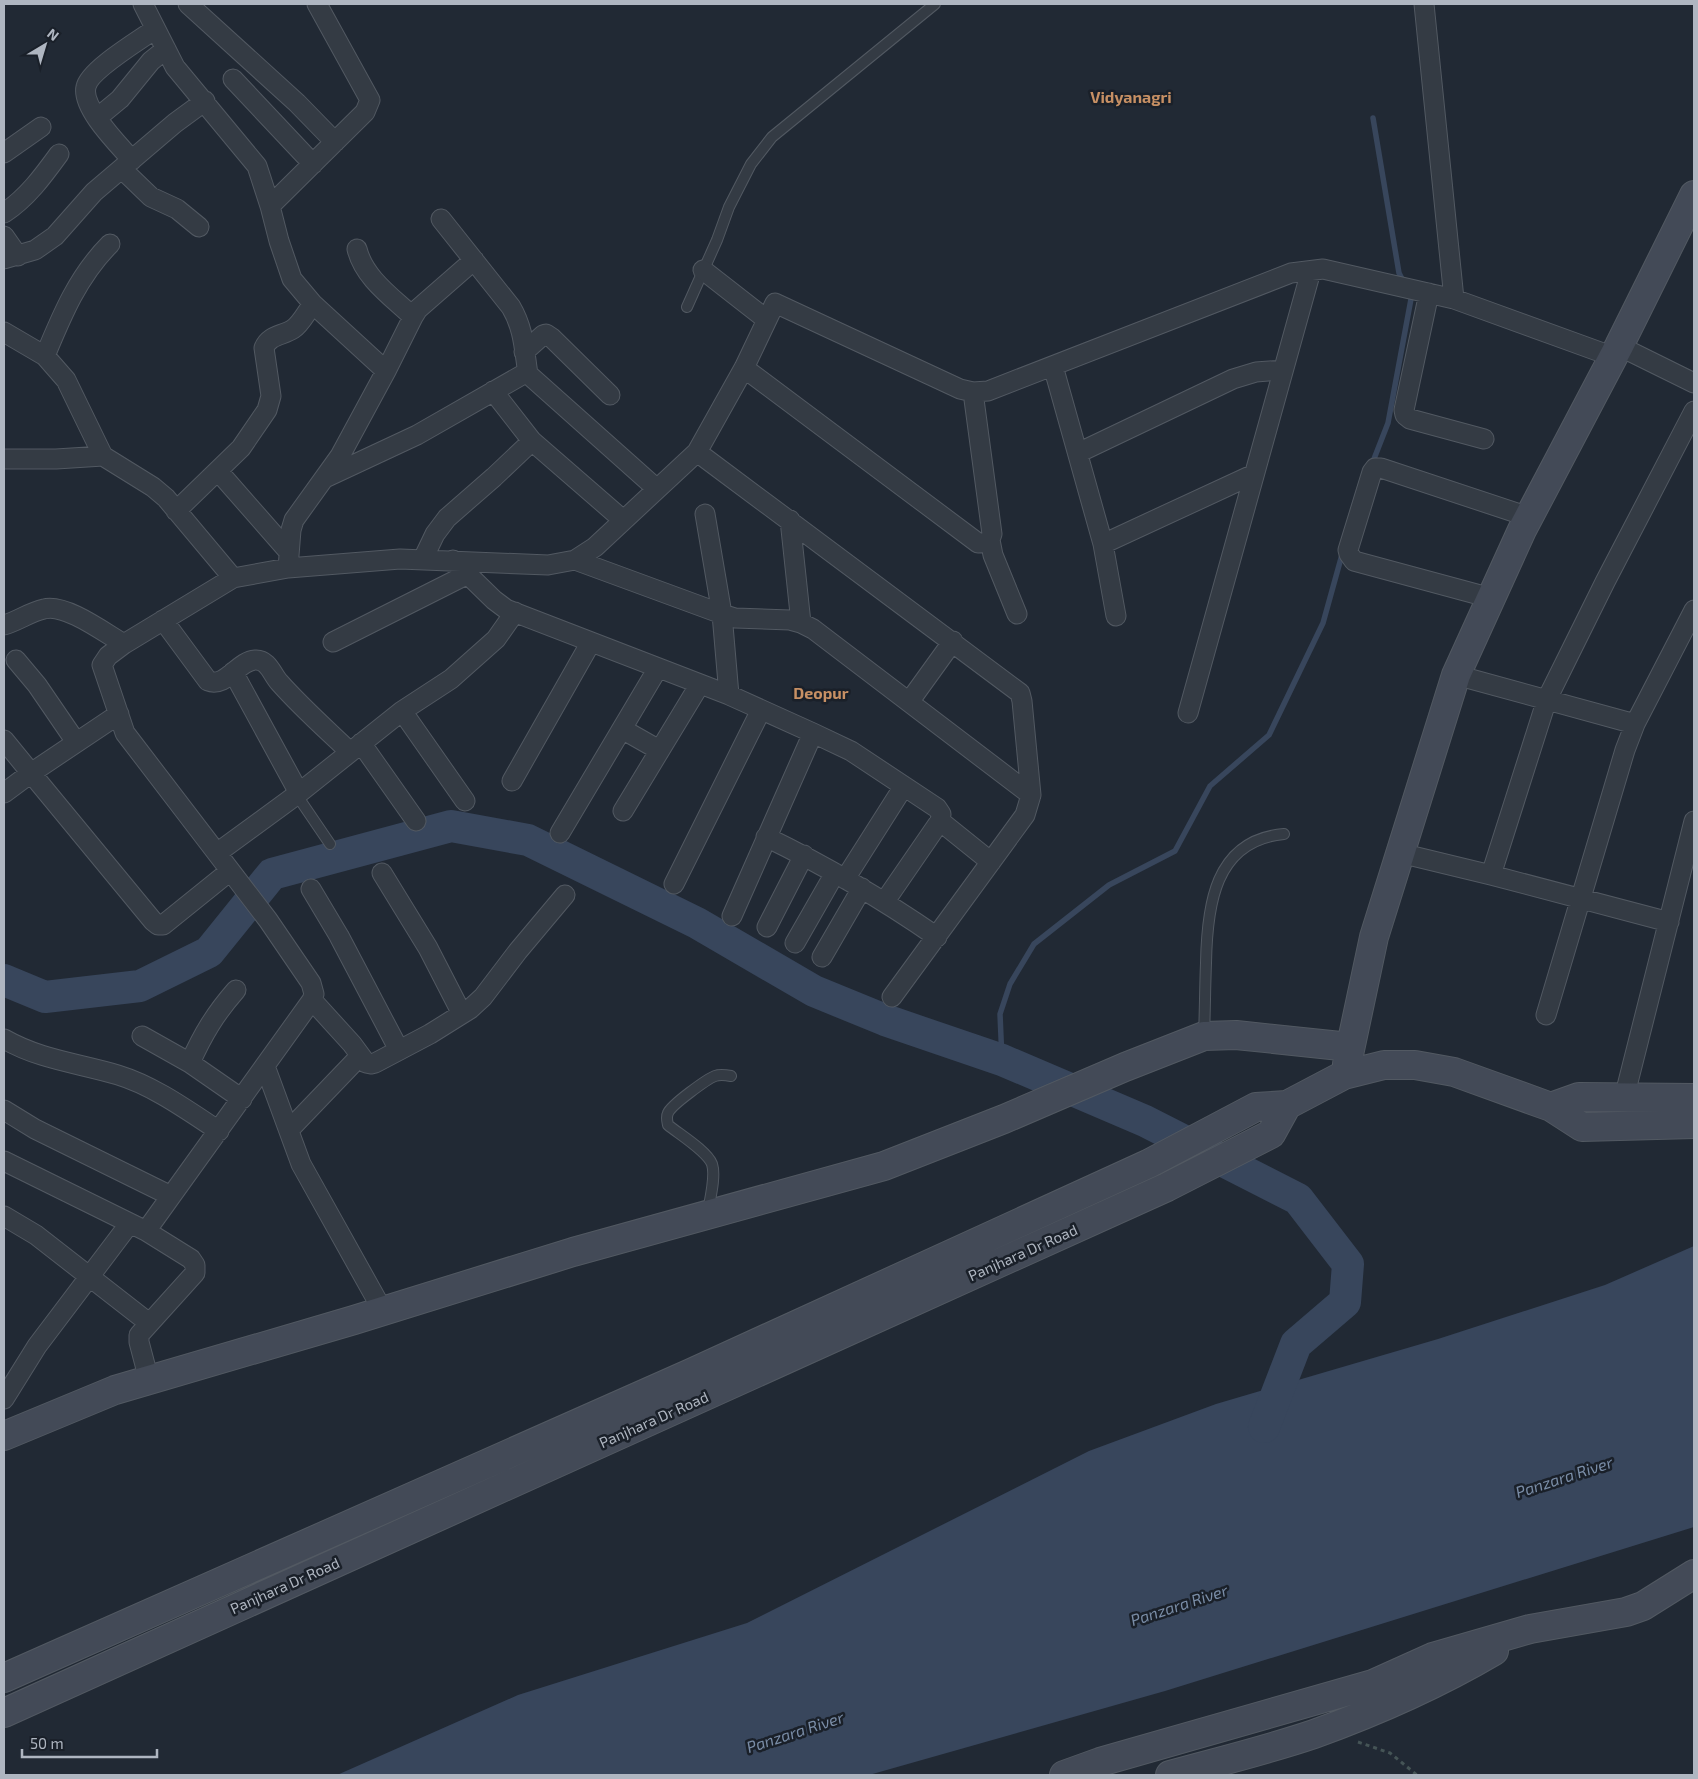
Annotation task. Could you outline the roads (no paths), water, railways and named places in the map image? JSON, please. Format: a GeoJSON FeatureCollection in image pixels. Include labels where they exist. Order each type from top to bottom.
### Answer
{"type":"FeatureCollection","features":[{"type":"Feature","properties":{"kind":"street"},"geometry":{"type":"LineString","coordinates":[[143,4],[175,67],[257,166],[292,279],[313,304],[386,371]]}},
{"type":"Feature","properties":{"kind":"street"},"geometry":{"type":"LineString","coordinates":[[188,4],[297,104],[335,142]]}},
{"type":"Feature","properties":{"kind":"street"},"geometry":{"type":"LineString","coordinates":[[270,206],[369,106],[370,100],[317,4]]}},
{"type":"Feature","properties":{"kind":"street"},"geometry":{"type":"LineString","coordinates":[[1424,4],[1454,299]]}},
{"type":"Feature","properties":{"kind":"street"},"geometry":{"type":"LineString","coordinates":[[156,28],[99,69],[89,80],[85,88],[87,100],[127,165],[151,197],[177,209],[199,227]]}},
{"type":"Feature","properties":{"kind":"street"},"geometry":{"type":"LineString","coordinates":[[97,118],[120,99],[147,65],[166,49]]}},
{"type":"Feature","properties":{"kind":"street"},"geometry":{"type":"LineString","coordinates":[[233,79],[313,164]]}},
{"type":"Feature","properties":{"kind":"street"},"geometry":{"type":"LineString","coordinates":[[4,236],[11,257],[35,250],[55,236],[94,192],[175,123],[205,101]]}},
{"type":"Feature","properties":{"kind":"street"},"geometry":{"type":"LineString","coordinates":[[4,153],[41,127]]}},
{"type":"Feature","properties":{"kind":"street"},"geometry":{"type":"LineString","coordinates":[[4,213],[13,208],[29,192],[59,154]]}},
{"type":"Feature","properties":{"kind":"street"},"geometry":{"type":"LineString","coordinates":[[1344,1075],[1374,937],[1456,675],[1529,517],[1694,198]]}},
{"type":"Feature","properties":{"kind":"street"},"geometry":{"type":"LineString","coordinates":[[441,219],[511,307],[519,320],[528,374],[657,489]]}},
{"type":"Feature","properties":{"kind":"street"},"geometry":{"type":"LineString","coordinates":[[45,356],[74,290],[95,259],[110,244]]}},
{"type":"Feature","properties":{"kind":"street"},"geometry":{"type":"LineString","coordinates":[[357,249],[361,262],[367,272],[413,317]]}},
{"type":"Feature","properties":{"kind":"street"},"geometry":{"type":"LineString","coordinates":[[289,560],[291,530],[294,520],[340,456],[413,317],[429,298],[474,260]]}},
{"type":"Feature","properties":{"kind":"street"},"geometry":{"type":"LineString","coordinates":[[4,1398],[37,1346],[90,1276],[138,1227],[172,1196],[312,1000],[314,994],[311,983],[268,920],[125,733],[102,665],[108,656],[124,644],[233,578],[289,560],[423,559],[548,564],[575,560],[595,547],[697,452],[744,368],[775,303],[960,389],[972,392],[988,391],[1291,273],[1323,269],[1454,299],[1616,352],[1694,384]]}},
{"type":"Feature","properties":{"kind":"street"},"geometry":{"type":"LineString","coordinates":[[704,270],[767,320]]}},
{"type":"Feature","properties":{"kind":"street"},"geometry":{"type":"LineString","coordinates":[[1188,712],[1310,271]]}},
{"type":"Feature","properties":{"kind":"street"},"geometry":{"type":"LineString","coordinates":[[1429,293],[1404,410],[1405,415],[1410,419],[1484,439]]}},
{"type":"Feature","properties":{"kind":"street"},"geometry":{"type":"LineString","coordinates":[[176,511],[241,448],[270,402],[271,396],[264,348],[266,343],[270,339],[295,327],[313,304]]}},
{"type":"Feature","properties":{"kind":"street"},"geometry":{"type":"LineString","coordinates":[[4,332],[45,356],[66,380],[103,456],[153,487],[233,578]]}},
{"type":"Feature","properties":{"kind":"street"},"geometry":{"type":"LineString","coordinates":[[524,352],[546,334],[610,395]]}},
{"type":"Feature","properties":{"kind":"street"},"geometry":{"type":"LineString","coordinates":[[1053,366],[1103,544],[1116,616]]}},
{"type":"Feature","properties":{"kind":"street"},"geometry":{"type":"LineString","coordinates":[[744,368],[978,543],[985,543],[990,540]]}},
{"type":"Feature","properties":{"kind":"street"},"geometry":{"type":"LineString","coordinates":[[1078,454],[1233,379],[1256,372],[1283,370]]}},
{"type":"Feature","properties":{"kind":"street"},"geometry":{"type":"LineString","coordinates":[[325,478],[417,435],[522,374],[528,374]]}},
{"type":"Feature","properties":{"kind":"street"},"geometry":{"type":"LineString","coordinates":[[493,391],[532,440],[623,520]]}},
{"type":"Feature","properties":{"kind":"street"},"geometry":{"type":"LineString","coordinates":[[972,392],[992,534],[990,540],[992,555],[1017,614]]}},
{"type":"Feature","properties":{"kind":"street"},"geometry":{"type":"LineString","coordinates":[[1491,875],[1547,699],[1604,582],[1694,411]]}},
{"type":"Feature","properties":{"kind":"street"},"geometry":{"type":"LineString","coordinates":[[423,559],[447,518],[494,477],[532,440]]}},
{"type":"Feature","properties":{"kind":"street"},"geometry":{"type":"LineString","coordinates":[[697,452],[1020,693],[1031,795],[1025,815],[892,997]]}},
{"type":"Feature","properties":{"kind":"street"},"geometry":{"type":"LineString","coordinates":[[4,459],[56,460],[103,456]]}},
{"type":"Feature","properties":{"kind":"street"},"geometry":{"type":"LineString","coordinates":[[1491,598],[1354,561],[1348,550],[1372,472],[1375,468],[1381,468],[1529,517]]}},
{"type":"Feature","properties":{"kind":"street"},"geometry":{"type":"LineString","coordinates":[[218,471],[289,560]]}},
{"type":"Feature","properties":{"kind":"street"},"geometry":{"type":"LineString","coordinates":[[1103,544],[1254,474]]}},
{"type":"Feature","properties":{"kind":"street"},"geometry":{"type":"LineString","coordinates":[[705,514],[722,614],[728,695]]}},
{"type":"Feature","properties":{"kind":"street"},"geometry":{"type":"LineString","coordinates":[[790,520],[801,623]]}},
{"type":"Feature","properties":{"kind":"street"},"geometry":{"type":"LineString","coordinates":[[453,560],[494,600],[506,609],[728,695],[852,751],[937,808],[941,814],[940,821],[885,901]]}},
{"type":"Feature","properties":{"kind":"street"},"geometry":{"type":"LineString","coordinates":[[575,560],[735,618],[790,620],[813,629],[1031,795]]}},
{"type":"Feature","properties":{"kind":"street"},"geometry":{"type":"LineString","coordinates":[[333,642],[468,574]]}},
{"type":"Feature","properties":{"kind":"street"},"geometry":{"type":"LineString","coordinates":[[4,625],[44,608],[58,608],[124,644]]}},
{"type":"Feature","properties":{"kind":"street"},"geometry":{"type":"LineString","coordinates":[[217,853],[402,711],[451,679],[496,639],[515,612]]}},
{"type":"Feature","properties":{"kind":"street"},"geometry":{"type":"LineString","coordinates":[[1546,1015],[1612,792],[1635,724],[1694,612]]}},
{"type":"Feature","properties":{"kind":"street"},"geometry":{"type":"LineString","coordinates":[[163,620],[208,681],[213,683],[219,682],[248,662],[255,660],[268,666],[275,678],[290,695],[355,748],[416,822]]}},
{"type":"Feature","properties":{"kind":"street"},"geometry":{"type":"LineString","coordinates":[[909,702],[952,641]]}},
{"type":"Feature","properties":{"kind":"street"},"geometry":{"type":"LineString","coordinates":[[512,781],[590,642]]}},
{"type":"Feature","properties":{"kind":"street"},"geometry":{"type":"LineString","coordinates":[[16,660],[76,742]]}},
{"type":"Feature","properties":{"kind":"street"},"geometry":{"type":"LineString","coordinates":[[560,832],[658,668]]}},
{"type":"Feature","properties":{"kind":"street"},"geometry":{"type":"LineString","coordinates":[[233,672],[297,793]]}},
{"type":"Feature","properties":{"kind":"street"},"geometry":{"type":"LineString","coordinates":[[1456,675],[1635,724]]}},
{"type":"Feature","properties":{"kind":"street"},"geometry":{"type":"LineString","coordinates":[[623,810],[700,684]]}},
{"type":"Feature","properties":{"kind":"street"},"geometry":{"type":"LineString","coordinates":[[674,884],[761,710]]}},
{"type":"Feature","properties":{"kind":"street"},"geometry":{"type":"LineString","coordinates":[[402,711],[465,801]]}},
{"type":"Feature","properties":{"kind":"street"},"geometry":{"type":"LineString","coordinates":[[4,792],[119,714]]}},
{"type":"Feature","properties":{"kind":"street"},"geometry":{"type":"LineString","coordinates":[[622,729],[659,750]]}},
{"type":"Feature","properties":{"kind":"street"},"geometry":{"type":"LineString","coordinates":[[732,916],[813,733]]}},
{"type":"Feature","properties":{"kind":"street"},"geometry":{"type":"LineString","coordinates":[[4,740],[158,925],[163,925],[236,879]]}},
{"type":"Feature","properties":{"kind":"street"},"geometry":{"type":"LineString","coordinates":[[795,943],[904,786]]}},
{"type":"Feature","properties":{"kind":"street"},"geometry":{"type":"LineString","coordinates":[[940,821],[991,862]]}},
{"type":"Feature","properties":{"kind":"street"},"geometry":{"type":"LineString","coordinates":[[1624,1098],[1694,821]]}},
{"type":"Feature","properties":{"kind":"street"},"geometry":{"type":"LineString","coordinates":[[766,837],[804,855],[885,901],[937,937]]}},
{"type":"Feature","properties":{"kind":"street"},"geometry":{"type":"LineString","coordinates":[[1400,853],[1669,922]]}},
{"type":"Feature","properties":{"kind":"street"},"geometry":{"type":"LineString","coordinates":[[766,927],[804,855]]}},
{"type":"Feature","properties":{"kind":"street"},"geometry":{"type":"LineString","coordinates":[[382,873],[428,948],[462,1014]]}},
{"type":"Feature","properties":{"kind":"street"},"geometry":{"type":"LineString","coordinates":[[311,888],[339,936],[399,1050]]}},
{"type":"Feature","properties":{"kind":"street"},"geometry":{"type":"LineString","coordinates":[[822,957],[862,888]]}},
{"type":"Feature","properties":{"kind":"street"},"geometry":{"type":"LineString","coordinates":[[312,1000],[352,1044],[366,1063],[370,1064],[399,1050],[462,1014],[483,997],[518,951],[565,895]]}},
{"type":"Feature","properties":{"kind":"street"},"geometry":{"type":"LineString","coordinates":[[190,1063],[210,1022],[236,990]]}},
{"type":"Feature","properties":{"kind":"street"},"geometry":{"type":"LineString","coordinates":[[4,1436],[116,1390],[383,1311],[573,1252],[884,1166],[1004,1119],[1125,1067],[1204,1036],[1236,1035],[1350,1048]]}},
{"type":"Feature","properties":{"kind":"street"},"geometry":{"type":"LineString","coordinates":[[142,1036],[190,1063],[242,1099]]}},
{"type":"Feature","properties":{"kind":"street"},"geometry":{"type":"LineString","coordinates":[[4,1039],[37,1055],[119,1075],[152,1089],[219,1131]]}},
{"type":"Feature","properties":{"kind":"street"},"geometry":{"type":"LineString","coordinates":[[289,1130],[360,1056]]}},
{"type":"Feature","properties":{"kind":"street","name":"Panjhara Dr Road"},"geometry":{"type":"LineString","coordinates":[[4,1678],[682,1377],[1148,1164],[1256,1107],[1287,1105],[1344,1075],[1384,1065],[1415,1065],[1454,1072],[1551,1107],[1582,1127],[1694,1124]]}},
{"type":"Feature","properties":{"kind":"street"},"geometry":{"type":"LineString","coordinates":[[265,1066],[301,1164],[383,1311]]}},
{"type":"Feature","properties":{"kind":"street"},"geometry":{"type":"LineString","coordinates":[[1551,1107],[1579,1097],[1694,1098]]}},
{"type":"Feature","properties":{"kind":"street","name":"Panjhara Dr Road"},"geometry":{"type":"LineString","coordinates":[[4,1713],[1167,1187],[1271,1134],[1287,1105]]}},
{"type":"Feature","properties":{"kind":"street"},"geometry":{"type":"LineString","coordinates":[[4,1110],[35,1128],[172,1196]]}},
{"type":"Feature","properties":{"kind":"street"},"geometry":{"type":"LineString","coordinates":[[4,1162],[138,1227],[191,1259],[195,1265],[195,1273],[139,1334],[139,1342],[150,1380]]}},
{"type":"Feature","properties":{"kind":"street"},"geometry":{"type":"LineString","coordinates":[[4,1216],[36,1235],[149,1323]]}},
{"type":"Feature","properties":{"kind":"street"},"geometry":{"type":"LineString","coordinates":[[1064,1775],[1100,1762],[1373,1684],[1433,1657],[1530,1629],[1626,1612],[1643,1606],[1690,1579]]}},
{"type":"Feature","properties":{"kind":"street"},"geometry":{"type":"LineString","coordinates":[[1170,1775],[1324,1730],[1370,1713],[1473,1663],[1530,1629]]}},
{"type":"Feature","properties":{"kind":"lane"},"geometry":{"type":"LineString","coordinates":[[687,307],[729,207],[752,164],[763,148],[772,138],[935,4]]}},
{"type":"Feature","properties":{"kind":"lane"},"geometry":{"type":"LineString","coordinates":[[297,793],[330,844]]}},
{"type":"Feature","properties":{"kind":"lane"},"geometry":{"type":"LineString","coordinates":[[1204,1036],[1207,926],[1213,896],[1222,871],[1234,856],[1249,844],[1268,835],[1284,834]]}},
{"type":"Feature","properties":{"kind":"lane"},"geometry":{"type":"LineString","coordinates":[[708,1215],[713,1175],[712,1164],[706,1156],[668,1124],[666,1117],[674,1104],[715,1076],[731,1076]]}},
{"type":"Feature","properties":{"kind":"water","name":"Panzara River"},"geometry":{"type":"Polygon","coordinates":[[[1694,1246],[1694,1527],[1165,1691],[869,1775],[337,1775],[518,1695],[747,1623],[1089,1451],[1216,1404],[1438,1339],[1605,1285],[1694,1246]]]}},
{"type":"Feature","properties":{"kind":"waterway"},"geometry":{"type":"LineString","coordinates":[[1373,118],[1399,273],[1404,283]]}},
{"type":"Feature","properties":{"kind":"waterway"},"geometry":{"type":"LineString","coordinates":[[1372,464],[1388,423],[1411,299],[1407,292]]}},
{"type":"Feature","properties":{"kind":"waterway"},"geometry":{"type":"LineString","coordinates":[[1002,1060],[1000,1014],[1010,984],[1034,944],[1109,885],[1175,851],[1210,786],[1269,735],[1323,623],[1343,551]]}},
{"type":"Feature","properties":{"kind":"waterway"},"geometry":{"type":"LineString","coordinates":[[4,980],[45,997],[140,986],[209,952],[272,874],[451,826],[528,840],[697,923],[814,991],[885,1020],[1002,1060],[1145,1121],[1298,1199],[1348,1264],[1345,1302],[1296,1344],[1264,1427]]}},
{"type":"Feature","properties":{"kind":"district","name":"Vidyanagri"},"geometry":{"type":"Point","coordinates":[1131,97]}},
{"type":"Feature","properties":{"kind":"district","name":"Deopur"},"geometry":{"type":"Point","coordinates":[821,693]}}]}
